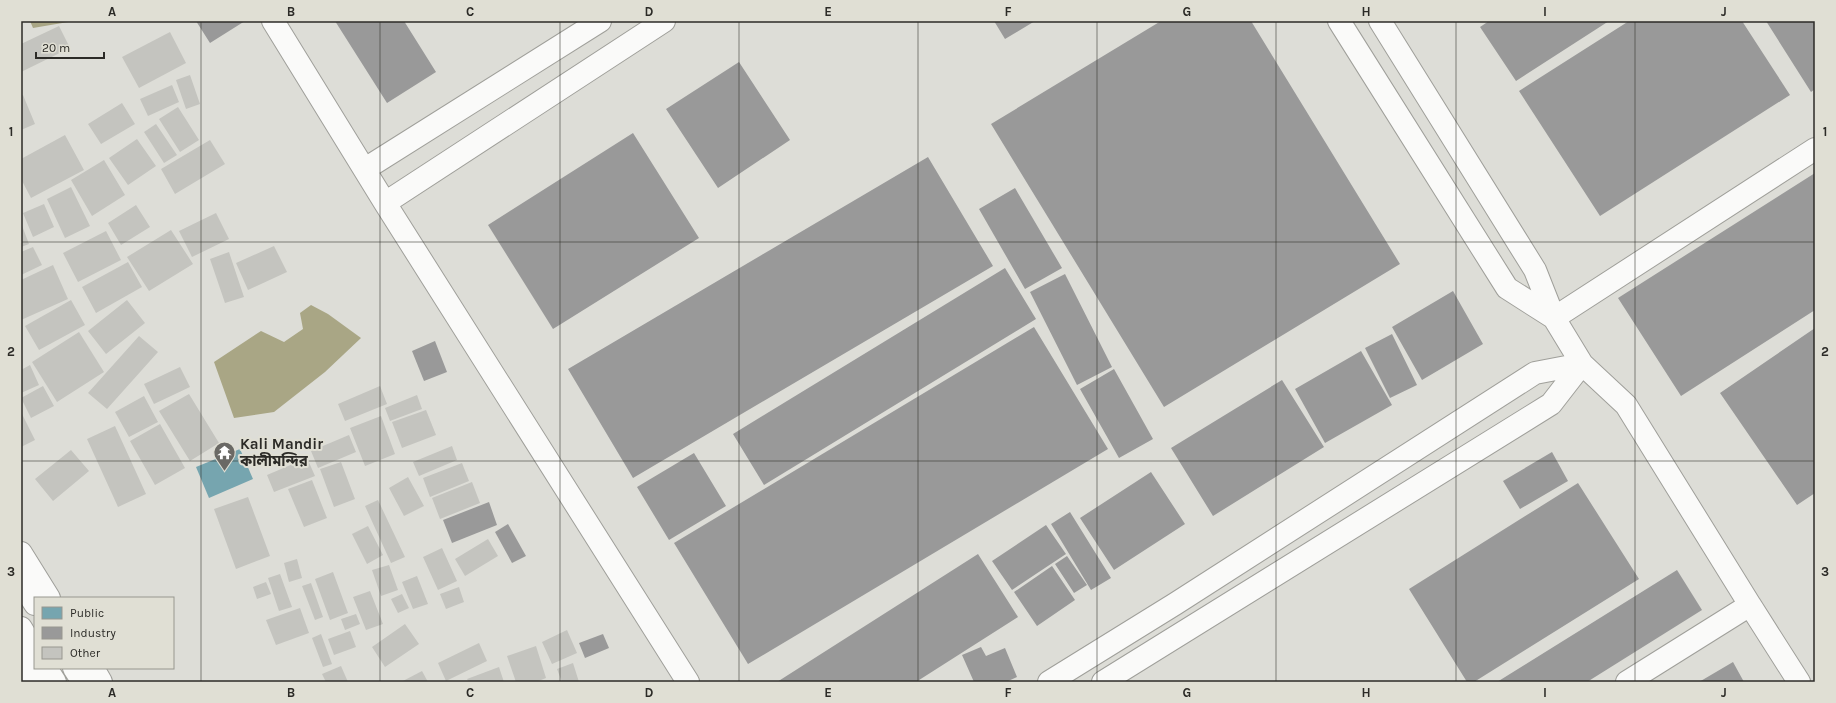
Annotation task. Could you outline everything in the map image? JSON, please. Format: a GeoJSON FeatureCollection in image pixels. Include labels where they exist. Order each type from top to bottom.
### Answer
{"type":"FeatureCollection","features":[{"type":"Feature","properties":{"kind":"main road"},"geometry":{"type":"LineString","coordinates":[[272,21],[385,203],[688,682]]}},
{"type":"Feature","properties":{"kind":"main road"},"geometry":{"type":"LineString","coordinates":[[365,169],[600,21]]}},
{"type":"Feature","properties":{"kind":"main road"},"geometry":{"type":"LineString","coordinates":[[385,203],[664,21]]}},
{"type":"Feature","properties":{"kind":"main road"},"geometry":{"type":"LineString","coordinates":[[1339,21],[1507,288],[1554,318]]}},
{"type":"Feature","properties":{"kind":"main road"},"geometry":{"type":"LineString","coordinates":[[1380,21],[1535,270],[1554,318],[1582,364],[1626,405],[1799,682]]}},
{"type":"Feature","properties":{"kind":"main road"},"geometry":{"type":"LineString","coordinates":[[1554,318],[1815,150]]}},
{"type":"Feature","properties":{"kind":"main road"},"geometry":{"type":"LineString","coordinates":[[1049,682],[1175,604],[1535,373],[1582,364]]}},
{"type":"Feature","properties":{"kind":"main road"},"geometry":{"type":"LineString","coordinates":[[1103,682],[1551,404],[1582,364]]}},
{"type":"Feature","properties":{"kind":"main road"},"geometry":{"type":"LineString","coordinates":[[21,553],[48,597]]}},
{"type":"Feature","properties":{"kind":"main road"},"geometry":{"type":"LineString","coordinates":[[21,582],[34,602]]}},
{"type":"Feature","properties":{"kind":"main road"},"geometry":{"type":"LineString","coordinates":[[1627,682],[1750,605]]}},
{"type":"Feature","properties":{"kind":"main road"},"geometry":{"type":"LineString","coordinates":[[21,628],[34,648]]}},
{"type":"Feature","properties":{"kind":"main road"},"geometry":{"type":"LineString","coordinates":[[21,660],[35,682]]}},
{"type":"Feature","properties":{"kind":"main road"},"geometry":{"type":"LineString","coordinates":[[47,669],[55,682]]}},
{"type":"Feature","properties":{"kind":"main road"},"geometry":{"type":"LineString","coordinates":[[75,669],[83,682]]}},
{"type":"Feature","properties":{"kind":"main road"},"geometry":{"type":"LineString","coordinates":[[94,669],[101,682]]}},
{"type":"Feature","properties":{"kind":"shaded area"},"geometry":{"type":"Polygon","coordinates":[[[30,21],[74,21],[33,28],[30,21]]]}},
{"type":"Feature","properties":{"kind":"shaded area"},"geometry":{"type":"Polygon","coordinates":[[[311,305],[328,314],[361,338],[325,372],[274,412],[234,418],[214,362],[261,331],[284,342],[303,329],[300,313],[311,305]]]}},
{"type":"Feature","properties":{"kind":"building: Public","name":"Kali Mandir কালীমন্দির"},"geometry":{"type":"Polygon","coordinates":[[[240,449],[253,479],[209,498],[196,467],[240,449]]]}},
{"type":"Feature","properties":{"kind":"building: Industry"},"geometry":{"type":"Polygon","coordinates":[[[196,21],[245,21],[210,43],[196,21]]]}},
{"type":"Feature","properties":{"kind":"building: Industry"},"geometry":{"type":"Polygon","coordinates":[[[335,21],[404,21],[436,72],[387,103],[335,21]]]}},
{"type":"Feature","properties":{"kind":"building: Industry"},"geometry":{"type":"Polygon","coordinates":[[[994,21],[1035,21],[1005,39],[994,21]]]}},
{"type":"Feature","properties":{"kind":"building: Industry"},"geometry":{"type":"Polygon","coordinates":[[[1161,21],[1251,21],[1400,264],[1164,407],[991,124],[1161,21]]]}},
{"type":"Feature","properties":{"kind":"building: Industry"},"geometry":{"type":"Polygon","coordinates":[[[1489,21],[1609,21],[1516,81],[1480,27],[1489,21]]]}},
{"type":"Feature","properties":{"kind":"building: Industry"},"geometry":{"type":"Polygon","coordinates":[[[1629,21],[1742,21],[1790,95],[1600,216],[1519,91],[1629,21]]]}},
{"type":"Feature","properties":{"kind":"building: Industry"},"geometry":{"type":"Polygon","coordinates":[[[1766,21],[1815,21],[1815,89],[1811,92],[1766,21]]]}},
{"type":"Feature","properties":{"kind":"building: Industry"},"geometry":{"type":"Polygon","coordinates":[[[739,62],[790,140],[718,188],[666,109],[739,62]]]}},
{"type":"Feature","properties":{"kind":"building: Industry"},"geometry":{"type":"Polygon","coordinates":[[[633,133],[699,238],[553,329],[488,225],[633,133]]]}},
{"type":"Feature","properties":{"kind":"building: Industry"},"geometry":{"type":"Polygon","coordinates":[[[928,157],[993,266],[633,478],[568,369],[928,157]]]}},
{"type":"Feature","properties":{"kind":"building: Industry"},"geometry":{"type":"Polygon","coordinates":[[[1815,173],[1815,310],[1681,396],[1618,298],[1815,173]]]}},
{"type":"Feature","properties":{"kind":"building: Industry"},"geometry":{"type":"Polygon","coordinates":[[[1015,188],[1062,268],[1025,289],[979,209],[1015,188]]]}},
{"type":"Feature","properties":{"kind":"building: Industry"},"geometry":{"type":"Polygon","coordinates":[[[1005,268],[1036,319],[764,485],[733,434],[1005,268]]]}},
{"type":"Feature","properties":{"kind":"building: Industry"},"geometry":{"type":"Polygon","coordinates":[[[1065,274],[1112,367],[1077,385],[1030,292],[1065,274]]]}},
{"type":"Feature","properties":{"kind":"building: Industry"},"geometry":{"type":"Polygon","coordinates":[[[1453,291],[1483,344],[1422,380],[1392,327],[1453,291]]]}},
{"type":"Feature","properties":{"kind":"building: Industry"},"geometry":{"type":"Polygon","coordinates":[[[1034,327],[1108,449],[748,664],[674,543],[1034,327]]]}},
{"type":"Feature","properties":{"kind":"building: Industry"},"geometry":{"type":"Polygon","coordinates":[[[1815,328],[1815,493],[1797,505],[1720,393],[1815,328]]]}},
{"type":"Feature","properties":{"kind":"building: Industry"},"geometry":{"type":"Polygon","coordinates":[[[1392,334],[1417,385],[1390,398],[1365,348],[1392,334]]]}},
{"type":"Feature","properties":{"kind":"building: Industry"},"geometry":{"type":"Polygon","coordinates":[[[435,341],[447,372],[424,381],[412,351],[435,341]]]}},
{"type":"Feature","properties":{"kind":"building: Industry"},"geometry":{"type":"Polygon","coordinates":[[[1361,351],[1392,405],[1325,443],[1295,389],[1361,351]]]}},
{"type":"Feature","properties":{"kind":"building: Industry"},"geometry":{"type":"Polygon","coordinates":[[[1114,369],[1153,439],[1119,458],[1080,389],[1114,369]]]}},
{"type":"Feature","properties":{"kind":"building: Industry"},"geometry":{"type":"Polygon","coordinates":[[[1282,380],[1324,447],[1213,516],[1171,448],[1282,380]]]}},
{"type":"Feature","properties":{"kind":"building: Industry"},"geometry":{"type":"Polygon","coordinates":[[[1552,452],[1568,481],[1520,509],[1503,481],[1552,452]]]}},
{"type":"Feature","properties":{"kind":"building: Industry"},"geometry":{"type":"Polygon","coordinates":[[[694,453],[726,506],[669,540],[637,487],[694,453]]]}},
{"type":"Feature","properties":{"kind":"building: Industry"},"geometry":{"type":"Polygon","coordinates":[[[1151,472],[1185,524],[1114,570],[1080,518],[1151,472]]]}},
{"type":"Feature","properties":{"kind":"building: Industry"},"geometry":{"type":"Polygon","coordinates":[[[1578,483],[1639,579],[1474,682],[1467,682],[1409,589],[1578,483]]]}},
{"type":"Feature","properties":{"kind":"building: Industry"},"geometry":{"type":"Polygon","coordinates":[[[489,502],[497,525],[452,543],[443,520],[489,502]]]}},
{"type":"Feature","properties":{"kind":"building: Industry"},"geometry":{"type":"Polygon","coordinates":[[[1070,512],[1111,578],[1091,590],[1051,524],[1070,512]]]}},
{"type":"Feature","properties":{"kind":"building: Industry"},"geometry":{"type":"Polygon","coordinates":[[[508,524],[526,556],[512,563],[495,532],[508,524]]]}},
{"type":"Feature","properties":{"kind":"building: Industry"},"geometry":{"type":"Polygon","coordinates":[[[1046,525],[1066,554],[1012,590],[992,561],[1046,525]]]}},
{"type":"Feature","properties":{"kind":"building: Industry"},"geometry":{"type":"Polygon","coordinates":[[[978,554],[1018,617],[916,682],[777,682],[978,554]]]}},
{"type":"Feature","properties":{"kind":"building: Industry"},"geometry":{"type":"Polygon","coordinates":[[[1067,556],[1087,585],[1074,593],[1055,564],[1067,556]]]}},
{"type":"Feature","properties":{"kind":"building: Industry"},"geometry":{"type":"Polygon","coordinates":[[[1052,566],[1075,600],[1037,626],[1014,592],[1052,566]]]}},
{"type":"Feature","properties":{"kind":"building: Industry"},"geometry":{"type":"Polygon","coordinates":[[[1677,570],[1702,610],[1587,682],[1497,682],[1677,570]]]}},
{"type":"Feature","properties":{"kind":"building: Industry"},"geometry":{"type":"Polygon","coordinates":[[[603,634],[609,648],[585,658],[579,643],[603,634]]]}},
{"type":"Feature","properties":{"kind":"building: Industry"},"geometry":{"type":"Polygon","coordinates":[[[981,647],[986,656],[1005,648],[1017,677],[1006,682],[974,682],[962,655],[981,647]]]}},
{"type":"Feature","properties":{"kind":"building: Industry"},"geometry":{"type":"Polygon","coordinates":[[[1733,662],[1744,682],[1699,682],[1733,662]]]}},
{"type":"Feature","properties":{"kind":"building: Other"},"geometry":{"type":"Polygon","coordinates":[[[59,26],[70,48],[21,72],[21,44],[59,26]]]}},
{"type":"Feature","properties":{"kind":"building: Other"},"geometry":{"type":"Polygon","coordinates":[[[170,32],[186,63],[139,88],[122,57],[170,32]]]}},
{"type":"Feature","properties":{"kind":"building: Other"},"geometry":{"type":"Polygon","coordinates":[[[190,75],[200,104],[186,109],[176,80],[190,75]]]}},
{"type":"Feature","properties":{"kind":"building: Other"},"geometry":{"type":"Polygon","coordinates":[[[172,85],[179,102],[148,116],[140,99],[172,85]]]}},
{"type":"Feature","properties":{"kind":"building: Other"},"geometry":{"type":"Polygon","coordinates":[[[23,95],[35,124],[21,130],[21,96],[23,95]]]}},
{"type":"Feature","properties":{"kind":"building: Other"},"geometry":{"type":"Polygon","coordinates":[[[122,103],[135,124],[101,144],[88,124],[122,103]]]}},
{"type":"Feature","properties":{"kind":"building: Other"},"geometry":{"type":"Polygon","coordinates":[[[178,107],[199,140],[180,152],[159,119],[178,107]]]}},
{"type":"Feature","properties":{"kind":"building: Other"},"geometry":{"type":"Polygon","coordinates":[[[156,124],[177,155],[164,163],[144,132],[156,124]]]}},
{"type":"Feature","properties":{"kind":"building: Other"},"geometry":{"type":"Polygon","coordinates":[[[65,135],[84,170],[31,198],[21,179],[21,159],[65,135]]]}},
{"type":"Feature","properties":{"kind":"building: Other"},"geometry":{"type":"Polygon","coordinates":[[[137,139],[156,166],[128,185],[109,158],[137,139]]]}},
{"type":"Feature","properties":{"kind":"building: Other"},"geometry":{"type":"Polygon","coordinates":[[[210,140],[225,164],[175,194],[161,169],[210,140]]]}},
{"type":"Feature","properties":{"kind":"building: Other"},"geometry":{"type":"Polygon","coordinates":[[[104,160],[125,195],[92,216],[71,180],[104,160]]]}},
{"type":"Feature","properties":{"kind":"building: Other"},"geometry":{"type":"Polygon","coordinates":[[[71,187],[90,226],[65,238],[47,199],[71,187]]]}},
{"type":"Feature","properties":{"kind":"building: Other"},"geometry":{"type":"Polygon","coordinates":[[[44,204],[54,227],[33,237],[23,213],[44,204]]]}},
{"type":"Feature","properties":{"kind":"building: Other"},"geometry":{"type":"Polygon","coordinates":[[[136,205],[150,227],[121,245],[108,223],[136,205]]]}},
{"type":"Feature","properties":{"kind":"building: Other"},"geometry":{"type":"Polygon","coordinates":[[[216,213],[229,239],[192,257],[179,231],[216,213]]]}},
{"type":"Feature","properties":{"kind":"building: Other"},"geometry":{"type":"Polygon","coordinates":[[[21,223],[29,244],[21,247],[21,223]]]}},
{"type":"Feature","properties":{"kind":"building: Other"},"geometry":{"type":"Polygon","coordinates":[[[171,230],[193,264],[149,291],[127,257],[171,230]]]}},
{"type":"Feature","properties":{"kind":"building: Other"},"geometry":{"type":"Polygon","coordinates":[[[106,231],[121,260],[78,282],[63,253],[106,231]]]}},
{"type":"Feature","properties":{"kind":"building: Other"},"geometry":{"type":"Polygon","coordinates":[[[274,246],[287,272],[248,290],[236,263],[274,246]]]}},
{"type":"Feature","properties":{"kind":"building: Other"},"geometry":{"type":"Polygon","coordinates":[[[33,247],[42,265],[21,275],[21,252],[33,247]]]}},
{"type":"Feature","properties":{"kind":"building: Other"},"geometry":{"type":"Polygon","coordinates":[[[229,252],[244,297],[225,303],[210,259],[229,252]]]}},
{"type":"Feature","properties":{"kind":"building: Other"},"geometry":{"type":"Polygon","coordinates":[[[128,262],[142,287],[96,313],[82,287],[128,262]]]}},
{"type":"Feature","properties":{"kind":"building: Other"},"geometry":{"type":"Polygon","coordinates":[[[53,265],[68,299],[21,320],[21,280],[53,265]]]}},
{"type":"Feature","properties":{"kind":"building: Other"},"geometry":{"type":"Polygon","coordinates":[[[71,300],[85,325],[39,350],[25,326],[71,300]]]}},
{"type":"Feature","properties":{"kind":"building: Other"},"geometry":{"type":"Polygon","coordinates":[[[127,300],[145,323],[106,354],[88,331],[127,300]]]}},
{"type":"Feature","properties":{"kind":"building: Other"},"geometry":{"type":"Polygon","coordinates":[[[79,332],[104,372],[57,402],[32,362],[79,332]]]}},
{"type":"Feature","properties":{"kind":"building: Other"},"geometry":{"type":"Polygon","coordinates":[[[139,336],[158,352],[107,409],[88,393],[139,336]]]}},
{"type":"Feature","properties":{"kind":"building: Other"},"geometry":{"type":"Polygon","coordinates":[[[30,365],[39,385],[21,393],[21,370],[30,365]]]}},
{"type":"Feature","properties":{"kind":"building: Other"},"geometry":{"type":"Polygon","coordinates":[[[180,367],[190,387],[154,404],[144,384],[180,367]]]}},
{"type":"Feature","properties":{"kind":"building: Other"},"geometry":{"type":"Polygon","coordinates":[[[43,386],[54,406],[31,418],[21,398],[43,386]]]}},
{"type":"Feature","properties":{"kind":"building: Other"},"geometry":{"type":"Polygon","coordinates":[[[380,386],[387,404],[345,421],[338,404],[380,386]]]}},
{"type":"Feature","properties":{"kind":"building: Other"},"geometry":{"type":"Polygon","coordinates":[[[189,394],[219,443],[190,461],[159,411],[189,394]]]}},
{"type":"Feature","properties":{"kind":"building: Other"},"geometry":{"type":"Polygon","coordinates":[[[417,395],[422,409],[390,421],[385,408],[417,395]]]}},
{"type":"Feature","properties":{"kind":"building: Other"},"geometry":{"type":"Polygon","coordinates":[[[144,396],[158,422],[129,437],[115,412],[144,396]]]}},
{"type":"Feature","properties":{"kind":"building: Other"},"geometry":{"type":"Polygon","coordinates":[[[426,410],[436,435],[402,448],[392,422],[426,410]]]}},
{"type":"Feature","properties":{"kind":"building: Other"},"geometry":{"type":"Polygon","coordinates":[[[21,412],[35,440],[21,447],[21,412]]]}},
{"type":"Feature","properties":{"kind":"building: Other"},"geometry":{"type":"Polygon","coordinates":[[[381,416],[395,454],[365,466],[350,428],[381,416]]]}},
{"type":"Feature","properties":{"kind":"building: Other"},"geometry":{"type":"Polygon","coordinates":[[[160,424],[185,468],[155,485],[130,441],[160,424]]]}},
{"type":"Feature","properties":{"kind":"building: Other"},"geometry":{"type":"Polygon","coordinates":[[[115,426],[146,494],[118,507],[87,439],[115,426]]]}},
{"type":"Feature","properties":{"kind":"building: Other"},"geometry":{"type":"Polygon","coordinates":[[[349,435],[356,452],[318,468],[311,451],[349,435]]]}},
{"type":"Feature","properties":{"kind":"building: Other"},"geometry":{"type":"Polygon","coordinates":[[[452,446],[457,460],[419,476],[413,462],[452,446]]]}},
{"type":"Feature","properties":{"kind":"building: Other"},"geometry":{"type":"Polygon","coordinates":[[[71,450],[89,471],[53,501],[35,479],[71,450]]]}},
{"type":"Feature","properties":{"kind":"building: Other"},"geometry":{"type":"Polygon","coordinates":[[[307,458],[315,476],[274,492],[267,475],[307,458]]]}},
{"type":"Feature","properties":{"kind":"building: Other"},"geometry":{"type":"Polygon","coordinates":[[[341,462],[355,499],[334,507],[320,469],[341,462]]]}},
{"type":"Feature","properties":{"kind":"building: Other"},"geometry":{"type":"Polygon","coordinates":[[[462,463],[469,481],[430,497],[423,478],[462,463]]]}},
{"type":"Feature","properties":{"kind":"building: Other"},"geometry":{"type":"Polygon","coordinates":[[[408,477],[424,506],[404,516],[389,488],[408,477]]]}},
{"type":"Feature","properties":{"kind":"building: Other"},"geometry":{"type":"Polygon","coordinates":[[[312,480],[327,518],[304,527],[288,489],[312,480]]]}},
{"type":"Feature","properties":{"kind":"building: Other"},"geometry":{"type":"Polygon","coordinates":[[[472,482],[480,503],[440,519],[432,498],[472,482]]]}},
{"type":"Feature","properties":{"kind":"building: Other"},"geometry":{"type":"Polygon","coordinates":[[[248,497],[270,556],[236,569],[214,509],[248,497]]]}},
{"type":"Feature","properties":{"kind":"building: Other"},"geometry":{"type":"Polygon","coordinates":[[[378,500],[405,557],[391,563],[365,506],[378,500]]]}},
{"type":"Feature","properties":{"kind":"building: Other"},"geometry":{"type":"Polygon","coordinates":[[[368,526],[383,555],[367,564],[352,534],[368,526]]]}},
{"type":"Feature","properties":{"kind":"building: Other"},"geometry":{"type":"Polygon","coordinates":[[[488,539],[498,556],[465,576],[455,559],[488,539]]]}},
{"type":"Feature","properties":{"kind":"building: Other"},"geometry":{"type":"Polygon","coordinates":[[[442,548],[457,581],[438,590],[423,557],[442,548]]]}},
{"type":"Feature","properties":{"kind":"building: Other"},"geometry":{"type":"Polygon","coordinates":[[[297,559],[302,578],[289,582],[284,563],[297,559]]]}},
{"type":"Feature","properties":{"kind":"building: Other"},"geometry":{"type":"Polygon","coordinates":[[[389,565],[398,590],[381,596],[372,570],[389,565]]]}},
{"type":"Feature","properties":{"kind":"building: Other"},"geometry":{"type":"Polygon","coordinates":[[[333,572],[348,613],[330,620],[315,579],[333,572]]]}},
{"type":"Feature","properties":{"kind":"building: Other"},"geometry":{"type":"Polygon","coordinates":[[[280,574],[292,607],[279,611],[268,578],[280,574]]]}},
{"type":"Feature","properties":{"kind":"building: Other"},"geometry":{"type":"Polygon","coordinates":[[[417,576],[428,604],[413,609],[402,582],[417,576]]]}},
{"type":"Feature","properties":{"kind":"building: Other"},"geometry":{"type":"Polygon","coordinates":[[[266,582],[271,594],[257,599],[253,587],[266,582]]]}},
{"type":"Feature","properties":{"kind":"building: Other"},"geometry":{"type":"Polygon","coordinates":[[[311,583],[323,617],[315,620],[302,586],[311,583]]]}},
{"type":"Feature","properties":{"kind":"building: Other"},"geometry":{"type":"Polygon","coordinates":[[[459,587],[464,602],[446,609],[440,594],[459,587]]]}},
{"type":"Feature","properties":{"kind":"building: Other"},"geometry":{"type":"Polygon","coordinates":[[[370,591],[383,624],[366,630],[353,597],[370,591]]]}},
{"type":"Feature","properties":{"kind":"building: Other"},"geometry":{"type":"Polygon","coordinates":[[[402,594],[409,608],[398,613],[391,599],[402,594]]]}},
{"type":"Feature","properties":{"kind":"building: Other"},"geometry":{"type":"Polygon","coordinates":[[[300,608],[309,633],[276,645],[266,620],[300,608]]]}},
{"type":"Feature","properties":{"kind":"building: Other"},"geometry":{"type":"Polygon","coordinates":[[[356,614],[360,624],[345,630],[341,619],[356,614]]]}},
{"type":"Feature","properties":{"kind":"building: Other"},"geometry":{"type":"Polygon","coordinates":[[[405,624],[419,644],[385,667],[372,647],[405,624]]]}},
{"type":"Feature","properties":{"kind":"building: Other"},"geometry":{"type":"Polygon","coordinates":[[[567,630],[577,653],[552,664],[542,642],[567,630]]]}},
{"type":"Feature","properties":{"kind":"building: Other"},"geometry":{"type":"Polygon","coordinates":[[[350,631],[356,647],[334,655],[328,639],[350,631]]]}},
{"type":"Feature","properties":{"kind":"building: Other"},"geometry":{"type":"Polygon","coordinates":[[[321,634],[332,664],[323,667],[312,638],[321,634]]]}},
{"type":"Feature","properties":{"kind":"building: Other"},"geometry":{"type":"Polygon","coordinates":[[[479,643],[487,661],[446,681],[438,663],[479,643]]]}},
{"type":"Feature","properties":{"kind":"building: Other"},"geometry":{"type":"Polygon","coordinates":[[[536,646],[546,678],[536,682],[516,682],[507,656],[536,646]]]}},
{"type":"Feature","properties":{"kind":"building: Other"},"geometry":{"type":"Polygon","coordinates":[[[573,663],[579,682],[562,682],[557,669],[573,663]]]}},
{"type":"Feature","properties":{"kind":"building: Other"},"geometry":{"type":"Polygon","coordinates":[[[341,666],[348,682],[326,682],[322,674],[341,666]]]}},
{"type":"Feature","properties":{"kind":"building: Other"},"geometry":{"type":"Polygon","coordinates":[[[499,667],[504,682],[469,682],[467,679],[499,667]]]}},
{"type":"Feature","properties":{"kind":"building: Other"},"geometry":{"type":"Polygon","coordinates":[[[422,671],[428,682],[401,682],[422,671]]]}},
{"type":"Feature","properties":{"kind":"place","name":"Kali Mandir কালীমন্দির"},"geometry":{"type":"Point","coordinates":[224,472]}}]}
